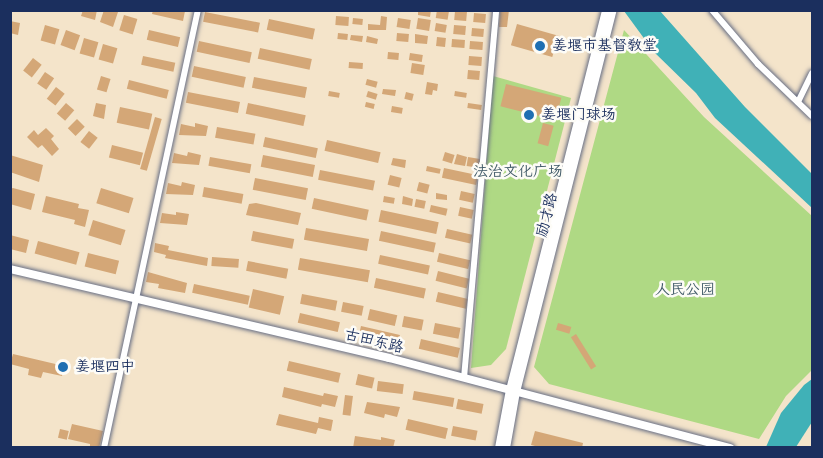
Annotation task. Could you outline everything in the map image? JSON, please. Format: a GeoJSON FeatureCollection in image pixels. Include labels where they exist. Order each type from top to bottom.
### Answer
{"type":"FeatureCollection","features":[{"type":"Feature","properties":{"kind":"street"},"geometry":{"type":"LineString","coordinates":[[104,447],[198,10]]}},
{"type":"Feature","properties":{"kind":"street"},"geometry":{"type":"LineString","coordinates":[[464,378],[496,10]]}},
{"type":"Feature","properties":{"kind":"street"},"geometry":{"type":"LineString","coordinates":[[712,10],[758,64],[813,116]]}},
{"type":"Feature","properties":{"kind":"street","name":"励才路"},"geometry":{"type":"LineString","coordinates":[[513,391],[608,11]]}},
{"type":"Feature","properties":{"kind":"street"},"geometry":{"type":"LineString","coordinates":[[798,102],[813,73]]}},
{"type":"Feature","properties":{"kind":"street","name":"古田东路"},"geometry":{"type":"LineString","coordinates":[[10,269],[464,378],[730,447]]}},
{"type":"Feature","properties":{"kind":"street"},"geometry":{"type":"LineString","coordinates":[[499,447],[513,391]]}},
{"type":"Feature","properties":{"kind":"street"},"geometry":{"type":"LineString","coordinates":[[506,447],[513,391]]}},
{"type":"Feature","properties":{"kind":"green space","name":"人民公园"},"geometry":{"type":"Polygon","coordinates":[[[624,30],[704,117],[812,216],[812,370],[786,396],[759,439],[549,384],[534,367],[624,30]]]}},
{"type":"Feature","properties":{"kind":"green space","name":"法治文化广场"},"geometry":{"type":"Polygon","coordinates":[[[493,76],[571,98],[506,349],[491,365],[471,368],[493,76]]]}},
{"type":"Feature","properties":{"kind":"water"},"geometry":{"type":"Polygon","coordinates":[[[624,11],[660,11],[745,107],[812,174],[812,208],[715,118],[696,93],[654,52],[624,11]]]}},
{"type":"Feature","properties":{"kind":"water"},"geometry":{"type":"Polygon","coordinates":[[[812,379],[812,422],[796,447],[766,447],[781,413],[804,385],[812,379]]]}},
{"type":"Feature","properties":{"kind":"building"},"geometry":{"type":"Polygon","coordinates":[[[83,10],[97,10],[95,20],[81,16],[83,10]]]}},
{"type":"Feature","properties":{"kind":"building"},"geometry":{"type":"Polygon","coordinates":[[[104,10],[118,12],[113,27],[100,22],[104,10]]]}},
{"type":"Feature","properties":{"kind":"building"},"geometry":{"type":"Polygon","coordinates":[[[153,10],[185,11],[183,21],[152,14],[153,10]]]}},
{"type":"Feature","properties":{"kind":"building"},"geometry":{"type":"Polygon","coordinates":[[[418,10],[431,10],[430,17],[418,15],[418,10]]]}},
{"type":"Feature","properties":{"kind":"building"},"geometry":{"type":"Polygon","coordinates":[[[437,10],[449,12],[448,20],[436,18],[437,10]]]}},
{"type":"Feature","properties":{"kind":"building"},"geometry":{"type":"Polygon","coordinates":[[[500,10],[509,10],[507,27],[499,27],[500,10]]]}},
{"type":"Feature","properties":{"kind":"building"},"geometry":{"type":"Polygon","coordinates":[[[455,11],[467,12],[466,21],[454,20],[455,11]]]}},
{"type":"Feature","properties":{"kind":"building"},"geometry":{"type":"Polygon","coordinates":[[[205,12],[260,23],[258,33],[203,22],[205,12]]]}},
{"type":"Feature","properties":{"kind":"building"},"geometry":{"type":"Polygon","coordinates":[[[474,13],[486,14],[485,23],[473,22],[474,13]]]}},
{"type":"Feature","properties":{"kind":"building"},"geometry":{"type":"Polygon","coordinates":[[[124,15],[137,19],[133,34],[119,30],[124,15]]]}},
{"type":"Feature","properties":{"kind":"building"},"geometry":{"type":"Polygon","coordinates":[[[336,16],[349,17],[348,26],[335,25],[336,16]]]}},
{"type":"Feature","properties":{"kind":"building"},"geometry":{"type":"Polygon","coordinates":[[[381,16],[387,17],[386,30],[368,30],[368,24],[380,25],[381,16]]]}},
{"type":"Feature","properties":{"kind":"building"},"geometry":{"type":"Polygon","coordinates":[[[353,18],[363,19],[362,25],[352,24],[353,18]]]}},
{"type":"Feature","properties":{"kind":"building"},"geometry":{"type":"Polygon","coordinates":[[[398,18],[411,20],[409,29],[397,27],[398,18]]]}},
{"type":"Feature","properties":{"kind":"building"},"geometry":{"type":"Polygon","coordinates":[[[418,18],[431,20],[429,31],[416,29],[418,18]]]}},
{"type":"Feature","properties":{"kind":"building"},"geometry":{"type":"Polygon","coordinates":[[[269,19],[315,29],[313,40],[267,30],[269,19]]]}},
{"type":"Feature","properties":{"kind":"building"},"geometry":{"type":"Polygon","coordinates":[[[10,21],[20,23],[18,35],[10,33],[10,21]]]}},
{"type":"Feature","properties":{"kind":"building"},"geometry":{"type":"Polygon","coordinates":[[[436,23],[447,25],[445,33],[435,31],[436,23]]]}},
{"type":"Feature","properties":{"kind":"building"},"geometry":{"type":"Polygon","coordinates":[[[517,24],[558,36],[552,57],[511,45],[517,24]]]}},
{"type":"Feature","properties":{"kind":"building"},"geometry":{"type":"Polygon","coordinates":[[[45,25],[59,29],[55,45],[41,40],[45,25]]]}},
{"type":"Feature","properties":{"kind":"building"},"geometry":{"type":"Polygon","coordinates":[[[454,25],[466,26],[465,35],[453,34],[454,25]]]}},
{"type":"Feature","properties":{"kind":"building"},"geometry":{"type":"Polygon","coordinates":[[[472,28],[484,29],[483,37],[471,36],[472,28]]]}},
{"type":"Feature","properties":{"kind":"building"},"geometry":{"type":"Polygon","coordinates":[[[66,30],[80,35],[75,50],[61,45],[66,30]]]}},
{"type":"Feature","properties":{"kind":"building"},"geometry":{"type":"Polygon","coordinates":[[[149,30],[180,37],[178,47],[147,40],[149,30]]]}},
{"type":"Feature","properties":{"kind":"building"},"geometry":{"type":"Polygon","coordinates":[[[338,33],[348,34],[347,40],[337,39],[338,33]]]}},
{"type":"Feature","properties":{"kind":"building"},"geometry":{"type":"Polygon","coordinates":[[[397,33],[409,34],[408,42],[396,41],[397,33]]]}},
{"type":"Feature","properties":{"kind":"building"},"geometry":{"type":"Polygon","coordinates":[[[415,34],[428,36],[427,44],[415,43],[415,34]]]}},
{"type":"Feature","properties":{"kind":"building"},"geometry":{"type":"Polygon","coordinates":[[[351,35],[363,36],[362,42],[350,40],[351,35]]]}},
{"type":"Feature","properties":{"kind":"building"},"geometry":{"type":"Polygon","coordinates":[[[367,36],[378,39],[377,44],[366,42],[367,36]]]}},
{"type":"Feature","properties":{"kind":"building"},"geometry":{"type":"Polygon","coordinates":[[[437,37],[446,38],[445,47],[436,46],[437,37]]]}},
{"type":"Feature","properties":{"kind":"building"},"geometry":{"type":"Polygon","coordinates":[[[84,38],[98,42],[94,58],[80,53],[84,38]]]}},
{"type":"Feature","properties":{"kind":"building"},"geometry":{"type":"Polygon","coordinates":[[[452,39],[465,40],[464,48],[451,47],[452,39]]]}},
{"type":"Feature","properties":{"kind":"building"},"geometry":{"type":"Polygon","coordinates":[[[199,41],[252,52],[250,63],[197,52],[199,41]]]}},
{"type":"Feature","properties":{"kind":"building"},"geometry":{"type":"Polygon","coordinates":[[[470,41],[483,42],[482,50],[469,49],[470,41]]]}},
{"type":"Feature","properties":{"kind":"building"},"geometry":{"type":"Polygon","coordinates":[[[103,44],[117,48],[113,64],[99,59],[103,44]]]}},
{"type":"Feature","properties":{"kind":"building"},"geometry":{"type":"Polygon","coordinates":[[[260,48],[312,59],[310,70],[258,59],[260,48]]]}},
{"type":"Feature","properties":{"kind":"building"},"geometry":{"type":"Polygon","coordinates":[[[388,52],[399,53],[398,60],[387,59],[388,52]]]}},
{"type":"Feature","properties":{"kind":"building"},"geometry":{"type":"Polygon","coordinates":[[[410,53],[423,55],[422,62],[409,60],[410,53]]]}},
{"type":"Feature","properties":{"kind":"building"},"geometry":{"type":"Polygon","coordinates":[[[143,56],[175,63],[173,72],[141,65],[143,56]]]}},
{"type":"Feature","properties":{"kind":"building"},"geometry":{"type":"Polygon","coordinates":[[[469,56],[482,57],[481,66],[468,65],[469,56]]]}},
{"type":"Feature","properties":{"kind":"building"},"geometry":{"type":"Polygon","coordinates":[[[33,58],[42,65],[32,77],[23,71],[33,58]]]}},
{"type":"Feature","properties":{"kind":"building"},"geometry":{"type":"Polygon","coordinates":[[[349,62],[363,63],[363,69],[349,68],[349,62]]]}},
{"type":"Feature","properties":{"kind":"building"},"geometry":{"type":"Polygon","coordinates":[[[412,63],[425,65],[423,75],[410,73],[412,63]]]}},
{"type":"Feature","properties":{"kind":"building"},"geometry":{"type":"Polygon","coordinates":[[[194,66],[246,77],[244,88],[192,77],[194,66]]]}},
{"type":"Feature","properties":{"kind":"building"},"geometry":{"type":"Polygon","coordinates":[[[468,70],[480,71],[479,80],[467,79],[468,70]]]}},
{"type":"Feature","properties":{"kind":"building"},"geometry":{"type":"Polygon","coordinates":[[[45,72],[54,78],[46,90],[37,84],[45,72]]]}},
{"type":"Feature","properties":{"kind":"building"},"geometry":{"type":"Polygon","coordinates":[[[101,76],[111,79],[106,92],[97,89],[101,76]]]}},
{"type":"Feature","properties":{"kind":"building"},"geometry":{"type":"Polygon","coordinates":[[[254,77],[307,87],[305,98],[252,88],[254,77]]]}},
{"type":"Feature","properties":{"kind":"building"},"geometry":{"type":"Polygon","coordinates":[[[367,79],[378,82],[376,88],[365,85],[367,79]]]}},
{"type":"Feature","properties":{"kind":"building"},"geometry":{"type":"Polygon","coordinates":[[[129,80],[169,90],[167,99],[127,89],[129,80]]]}},
{"type":"Feature","properties":{"kind":"building"},"geometry":{"type":"Polygon","coordinates":[[[427,82],[438,84],[437,91],[433,90],[432,95],[425,94],[427,82]]]}},
{"type":"Feature","properties":{"kind":"building"},"geometry":{"type":"Polygon","coordinates":[[[506,84],[561,98],[556,120],[500,106],[506,84]]]}},
{"type":"Feature","properties":{"kind":"building"},"geometry":{"type":"Polygon","coordinates":[[[56,87],[65,94],[55,106],[47,99],[56,87]]]}},
{"type":"Feature","properties":{"kind":"building"},"geometry":{"type":"Polygon","coordinates":[[[383,89],[396,90],[395,96],[382,94],[383,89]]]}},
{"type":"Feature","properties":{"kind":"building"},"geometry":{"type":"Polygon","coordinates":[[[329,91],[340,93],[339,98],[328,96],[329,91]]]}},
{"type":"Feature","properties":{"kind":"building"},"geometry":{"type":"Polygon","coordinates":[[[368,91],[378,94],[376,100],[366,97],[368,91]]]}},
{"type":"Feature","properties":{"kind":"building"},"geometry":{"type":"Polygon","coordinates":[[[455,91],[467,93],[466,98],[454,96],[455,91]]]}},
{"type":"Feature","properties":{"kind":"building"},"geometry":{"type":"Polygon","coordinates":[[[188,92],[240,102],[238,113],[186,103],[188,92]]]}},
{"type":"Feature","properties":{"kind":"building"},"geometry":{"type":"Polygon","coordinates":[[[406,92],[414,94],[412,101],[404,99],[406,92]]]}},
{"type":"Feature","properties":{"kind":"building"},"geometry":{"type":"Polygon","coordinates":[[[366,102],[375,104],[374,109],[365,107],[366,102]]]}},
{"type":"Feature","properties":{"kind":"building"},"geometry":{"type":"Polygon","coordinates":[[[66,103],[74,110],[65,121],[57,114],[66,103]]]}},
{"type":"Feature","properties":{"kind":"building"},"geometry":{"type":"Polygon","coordinates":[[[96,103],[106,105],[104,119],[93,116],[96,103]]]}},
{"type":"Feature","properties":{"kind":"building"},"geometry":{"type":"Polygon","coordinates":[[[248,103],[306,115],[303,126],[246,114],[248,103]]]}},
{"type":"Feature","properties":{"kind":"building"},"geometry":{"type":"Polygon","coordinates":[[[468,103],[482,105],[481,110],[467,108],[468,103]]]}},
{"type":"Feature","properties":{"kind":"building"},"geometry":{"type":"Polygon","coordinates":[[[392,106],[403,108],[402,114],[391,112],[392,106]]]}},
{"type":"Feature","properties":{"kind":"building"},"geometry":{"type":"Polygon","coordinates":[[[120,107],[152,114],[149,130],[117,123],[120,107]]]}},
{"type":"Feature","properties":{"kind":"building"},"geometry":{"type":"Polygon","coordinates":[[[155,117],[162,119],[147,171],[140,169],[155,117]]]}},
{"type":"Feature","properties":{"kind":"building"},"geometry":{"type":"Polygon","coordinates":[[[77,119],[85,127],[76,136],[68,128],[77,119]]]}},
{"type":"Feature","properties":{"kind":"building"},"geometry":{"type":"Polygon","coordinates":[[[195,123],[208,126],[206,136],[179,135],[181,124],[195,127],[195,123]]]}},
{"type":"Feature","properties":{"kind":"building"},"geometry":{"type":"Polygon","coordinates":[[[543,123],[554,126],[548,146],[538,143],[543,123]]]}},
{"type":"Feature","properties":{"kind":"building"},"geometry":{"type":"Polygon","coordinates":[[[217,127],[255,134],[253,145],[215,138],[217,127]]]}},
{"type":"Feature","properties":{"kind":"building"},"geometry":{"type":"Polygon","coordinates":[[[46,128],[54,136],[51,139],[59,149],[52,156],[42,145],[38,148],[27,137],[34,130],[38,135],[46,128]]]}},
{"type":"Feature","properties":{"kind":"building"},"geometry":{"type":"Polygon","coordinates":[[[89,131],[98,138],[89,149],[80,142],[89,131]]]}},
{"type":"Feature","properties":{"kind":"building"},"geometry":{"type":"Polygon","coordinates":[[[265,137],[318,148],[316,158],[263,147],[265,137]]]}},
{"type":"Feature","properties":{"kind":"building"},"geometry":{"type":"Polygon","coordinates":[[[327,140],[381,152],[378,163],[325,151],[327,140]]]}},
{"type":"Feature","properties":{"kind":"building"},"geometry":{"type":"Polygon","coordinates":[[[112,145],[143,153],[140,165],[109,158],[112,145]]]}},
{"type":"Feature","properties":{"kind":"building"},"geometry":{"type":"Polygon","coordinates":[[[188,152],[201,155],[199,165],[172,163],[174,153],[187,156],[188,152]]]}},
{"type":"Feature","properties":{"kind":"building"},"geometry":{"type":"Polygon","coordinates":[[[445,152],[455,155],[452,164],[442,161],[445,152]]]}},
{"type":"Feature","properties":{"kind":"building"},"geometry":{"type":"Polygon","coordinates":[[[457,154],[467,157],[465,166],[454,164],[457,154]]]}},
{"type":"Feature","properties":{"kind":"building"},"geometry":{"type":"Polygon","coordinates":[[[10,155],[43,165],[39,182],[10,172],[10,155]]]}},
{"type":"Feature","properties":{"kind":"building"},"geometry":{"type":"Polygon","coordinates":[[[263,155],[315,165],[313,177],[261,167],[263,155]]]}},
{"type":"Feature","properties":{"kind":"building"},"geometry":{"type":"Polygon","coordinates":[[[210,157],[251,164],[250,173],[208,166],[210,157]]]}},
{"type":"Feature","properties":{"kind":"building"},"geometry":{"type":"Polygon","coordinates":[[[468,157],[480,159],[478,168],[467,166],[468,157]]]}},
{"type":"Feature","properties":{"kind":"building"},"geometry":{"type":"Polygon","coordinates":[[[393,158],[406,160],[405,168],[391,165],[393,158]]]}},
{"type":"Feature","properties":{"kind":"building"},"geometry":{"type":"Polygon","coordinates":[[[427,166],[441,169],[440,174],[426,171],[427,166]]]}},
{"type":"Feature","properties":{"kind":"building"},"geometry":{"type":"Polygon","coordinates":[[[444,168],[478,175],[476,185],[442,178],[444,168]]]}},
{"type":"Feature","properties":{"kind":"building"},"geometry":{"type":"Polygon","coordinates":[[[320,170],[375,181],[373,191],[318,180],[320,170]]]}},
{"type":"Feature","properties":{"kind":"building"},"geometry":{"type":"Polygon","coordinates":[[[390,175],[402,178],[399,188],[388,185],[390,175]]]}},
{"type":"Feature","properties":{"kind":"building"},"geometry":{"type":"Polygon","coordinates":[[[255,178],[308,188],[306,200],[253,190],[255,178]]]}},
{"type":"Feature","properties":{"kind":"building"},"geometry":{"type":"Polygon","coordinates":[[[182,182],[195,185],[193,195],[166,194],[168,183],[181,186],[182,182]]]}},
{"type":"Feature","properties":{"kind":"building"},"geometry":{"type":"Polygon","coordinates":[[[419,182],[430,185],[427,194],[417,191],[419,182]]]}},
{"type":"Feature","properties":{"kind":"building"},"geometry":{"type":"Polygon","coordinates":[[[204,187],[243,194],[242,204],[202,197],[204,187]]]}},
{"type":"Feature","properties":{"kind":"building"},"geometry":{"type":"Polygon","coordinates":[[[101,188],[134,198],[129,213],[96,203],[101,188]]]}},
{"type":"Feature","properties":{"kind":"building"},"geometry":{"type":"Polygon","coordinates":[[[10,189],[35,194],[31,210],[10,204],[10,189]]]}},
{"type":"Feature","properties":{"kind":"building"},"geometry":{"type":"Polygon","coordinates":[[[461,191],[475,194],[473,203],[459,200],[461,191]]]}},
{"type":"Feature","properties":{"kind":"building"},"geometry":{"type":"Polygon","coordinates":[[[436,193],[447,195],[447,200],[436,199],[436,193]]]}},
{"type":"Feature","properties":{"kind":"building"},"geometry":{"type":"Polygon","coordinates":[[[46,196],[79,204],[78,208],[89,210],[85,227],[74,224],[75,220],[42,212],[46,196]]]}},
{"type":"Feature","properties":{"kind":"building"},"geometry":{"type":"Polygon","coordinates":[[[384,196],[395,198],[394,204],[383,202],[384,196]]]}},
{"type":"Feature","properties":{"kind":"building"},"geometry":{"type":"Polygon","coordinates":[[[403,196],[413,199],[412,206],[402,204],[403,196]]]}},
{"type":"Feature","properties":{"kind":"building"},"geometry":{"type":"Polygon","coordinates":[[[314,198],[369,210],[366,220],[312,209],[314,198]]]}},
{"type":"Feature","properties":{"kind":"building"},"geometry":{"type":"Polygon","coordinates":[[[416,199],[426,201],[424,209],[414,207],[416,199]]]}},
{"type":"Feature","properties":{"kind":"building"},"geometry":{"type":"Polygon","coordinates":[[[256,203],[301,213],[298,225],[246,215],[249,204],[256,203]]]}},
{"type":"Feature","properties":{"kind":"building"},"geometry":{"type":"Polygon","coordinates":[[[431,205],[448,209],[446,216],[429,212],[431,205]]]}},
{"type":"Feature","properties":{"kind":"building"},"geometry":{"type":"Polygon","coordinates":[[[460,207],[474,210],[472,219],[458,216],[460,207]]]}},
{"type":"Feature","properties":{"kind":"building"},"geometry":{"type":"Polygon","coordinates":[[[381,210],[439,222],[436,234],[379,222],[381,210]]]}},
{"type":"Feature","properties":{"kind":"building"},"geometry":{"type":"Polygon","coordinates":[[[176,212],[189,214],[187,225],[160,223],[162,213],[176,215],[176,212]]]}},
{"type":"Feature","properties":{"kind":"building"},"geometry":{"type":"Polygon","coordinates":[[[93,220],[126,230],[121,245],[88,235],[93,220]]]}},
{"type":"Feature","properties":{"kind":"building"},"geometry":{"type":"Polygon","coordinates":[[[306,228],[369,239],[367,251],[304,240],[306,228]]]}},
{"type":"Feature","properties":{"kind":"building"},"geometry":{"type":"Polygon","coordinates":[[[447,229],[472,235],[470,244],[445,238],[447,229]]]}},
{"type":"Feature","properties":{"kind":"building"},"geometry":{"type":"Polygon","coordinates":[[[253,231],[294,239],[292,249],[251,241],[253,231]]]}},
{"type":"Feature","properties":{"kind":"building"},"geometry":{"type":"Polygon","coordinates":[[[381,231],[436,243],[434,252],[379,241],[381,231]]]}},
{"type":"Feature","properties":{"kind":"building"},"geometry":{"type":"Polygon","coordinates":[[[10,235],[29,240],[26,253],[10,249],[10,235]]]}},
{"type":"Feature","properties":{"kind":"building"},"geometry":{"type":"Polygon","coordinates":[[[38,241],[80,252],[76,265],[35,254],[38,241]]]}},
{"type":"Feature","properties":{"kind":"building"},"geometry":{"type":"Polygon","coordinates":[[[155,243],[169,246],[168,250],[208,258],[207,266],[165,258],[166,255],[154,252],[155,243]]]}},
{"type":"Feature","properties":{"kind":"building"},"geometry":{"type":"Polygon","coordinates":[[[88,253],[119,261],[116,274],[85,267],[88,253]]]}},
{"type":"Feature","properties":{"kind":"building"},"geometry":{"type":"Polygon","coordinates":[[[439,253],[470,260],[468,269],[437,262],[439,253]]]}},
{"type":"Feature","properties":{"kind":"building"},"geometry":{"type":"Polygon","coordinates":[[[380,255],[430,266],[428,274],[378,264],[380,255]]]}},
{"type":"Feature","properties":{"kind":"building"},"geometry":{"type":"Polygon","coordinates":[[[212,257],[239,259],[238,268],[211,266],[212,257]]]}},
{"type":"Feature","properties":{"kind":"building"},"geometry":{"type":"Polygon","coordinates":[[[300,258],[370,270],[368,282],[298,270],[300,258]]]}},
{"type":"Feature","properties":{"kind":"building"},"geometry":{"type":"Polygon","coordinates":[[[248,261],[288,269],[286,279],[246,271],[248,261]]]}},
{"type":"Feature","properties":{"kind":"building"},"geometry":{"type":"Polygon","coordinates":[[[438,271],[469,279],[467,288],[436,281],[438,271]]]}},
{"type":"Feature","properties":{"kind":"building"},"geometry":{"type":"Polygon","coordinates":[[[148,272],[187,283],[185,293],[158,288],[159,284],[146,282],[148,272]]]}},
{"type":"Feature","properties":{"kind":"building"},"geometry":{"type":"Polygon","coordinates":[[[376,278],[426,289],[424,298],[374,288],[376,278]]]}},
{"type":"Feature","properties":{"kind":"building"},"geometry":{"type":"Polygon","coordinates":[[[194,284],[250,296],[248,305],[192,293],[194,284]]]}},
{"type":"Feature","properties":{"kind":"building"},"geometry":{"type":"Polygon","coordinates":[[[253,289],[284,296],[280,315],[249,308],[253,289]]]}},
{"type":"Feature","properties":{"kind":"building"},"geometry":{"type":"Polygon","coordinates":[[[438,292],[468,299],[466,309],[436,302],[438,292]]]}},
{"type":"Feature","properties":{"kind":"building"},"geometry":{"type":"Polygon","coordinates":[[[302,294],[337,301],[335,311],[300,304],[302,294]]]}},
{"type":"Feature","properties":{"kind":"building"},"geometry":{"type":"Polygon","coordinates":[[[343,302],[364,306],[362,316],[341,312],[343,302]]]}},
{"type":"Feature","properties":{"kind":"building"},"geometry":{"type":"Polygon","coordinates":[[[370,309],[397,315],[395,326],[368,320],[370,309]]]}},
{"type":"Feature","properties":{"kind":"building"},"geometry":{"type":"Polygon","coordinates":[[[300,313],[340,322],[338,332],[298,323],[300,313]]]}},
{"type":"Feature","properties":{"kind":"building"},"geometry":{"type":"Polygon","coordinates":[[[404,316],[424,320],[422,331],[402,327],[404,316]]]}},
{"type":"Feature","properties":{"kind":"building"},"geometry":{"type":"Polygon","coordinates":[[[435,323],[461,328],[458,339],[433,334],[435,323]]]}},
{"type":"Feature","properties":{"kind":"building"},"geometry":{"type":"Polygon","coordinates":[[[558,323],[571,327],[569,334],[556,330],[558,323]]]}},
{"type":"Feature","properties":{"kind":"building"},"geometry":{"type":"Polygon","coordinates":[[[361,326],[400,335],[398,345],[359,336],[361,326]]]}},
{"type":"Feature","properties":{"kind":"building"},"geometry":{"type":"Polygon","coordinates":[[[576,334],[596,366],[591,369],[571,337],[576,334]]]}},
{"type":"Feature","properties":{"kind":"building"},"geometry":{"type":"Polygon","coordinates":[[[421,339],[460,348],[458,358],[419,349],[421,339]]]}},
{"type":"Feature","properties":{"kind":"building"},"geometry":{"type":"Polygon","coordinates":[[[13,354],[64,366],[62,376],[43,372],[41,378],[28,375],[29,369],[10,364],[13,354]]]}},
{"type":"Feature","properties":{"kind":"building"},"geometry":{"type":"Polygon","coordinates":[[[289,361],[341,373],[338,383],[287,371],[289,361]]]}},
{"type":"Feature","properties":{"kind":"building"},"geometry":{"type":"Polygon","coordinates":[[[358,374],[375,378],[372,389],[356,385],[358,374]]]}},
{"type":"Feature","properties":{"kind":"building"},"geometry":{"type":"Polygon","coordinates":[[[378,381],[404,384],[403,394],[377,391],[378,381]]]}},
{"type":"Feature","properties":{"kind":"building"},"geometry":{"type":"Polygon","coordinates":[[[284,387],[323,396],[324,393],[338,396],[335,407],[322,404],[321,407],[282,397],[284,387]]]}},
{"type":"Feature","properties":{"kind":"building"},"geometry":{"type":"Polygon","coordinates":[[[414,391],[454,398],[453,407],[412,400],[414,391]]]}},
{"type":"Feature","properties":{"kind":"building"},"geometry":{"type":"Polygon","coordinates":[[[345,395],[353,396],[351,416],[343,415],[345,395]]]}},
{"type":"Feature","properties":{"kind":"building"},"geometry":{"type":"Polygon","coordinates":[[[458,399],[484,404],[482,414],[456,409],[458,399]]]}},
{"type":"Feature","properties":{"kind":"building"},"geometry":{"type":"Polygon","coordinates":[[[367,402],[400,407],[397,417],[385,414],[384,418],[364,413],[367,402]]]}},
{"type":"Feature","properties":{"kind":"building"},"geometry":{"type":"Polygon","coordinates":[[[279,414],[318,423],[319,417],[333,420],[331,431],[318,428],[316,434],[276,425],[279,414]]]}},
{"type":"Feature","properties":{"kind":"building"},"geometry":{"type":"Polygon","coordinates":[[[408,419],[448,428],[445,439],[406,430],[408,419]]]}},
{"type":"Feature","properties":{"kind":"building"},"geometry":{"type":"Polygon","coordinates":[[[72,424],[103,431],[99,448],[90,448],[90,444],[68,439],[72,424]]]}},
{"type":"Feature","properties":{"kind":"building"},"geometry":{"type":"Polygon","coordinates":[[[453,426],[478,431],[476,441],[451,436],[453,426]]]}},
{"type":"Feature","properties":{"kind":"building"},"geometry":{"type":"Polygon","coordinates":[[[60,429],[69,431],[67,440],[58,438],[60,429]]]}},
{"type":"Feature","properties":{"kind":"building"},"geometry":{"type":"Polygon","coordinates":[[[535,431],[583,443],[582,448],[543,448],[531,445],[535,431]]]}},
{"type":"Feature","properties":{"kind":"building"},"geometry":{"type":"Polygon","coordinates":[[[355,436],[395,440],[393,448],[353,448],[355,436]]]}},
{"type":"Feature","properties":{"kind":"place","name":"姜堰市基督教堂"},"geometry":{"type":"Point","coordinates":[540,46]}},
{"type":"Feature","properties":{"kind":"place","name":"姜堰门球场"},"geometry":{"type":"Point","coordinates":[529,115]}},
{"type":"Feature","properties":{"kind":"place","name":"姜堰四中"},"geometry":{"type":"Point","coordinates":[63,367]}}]}
